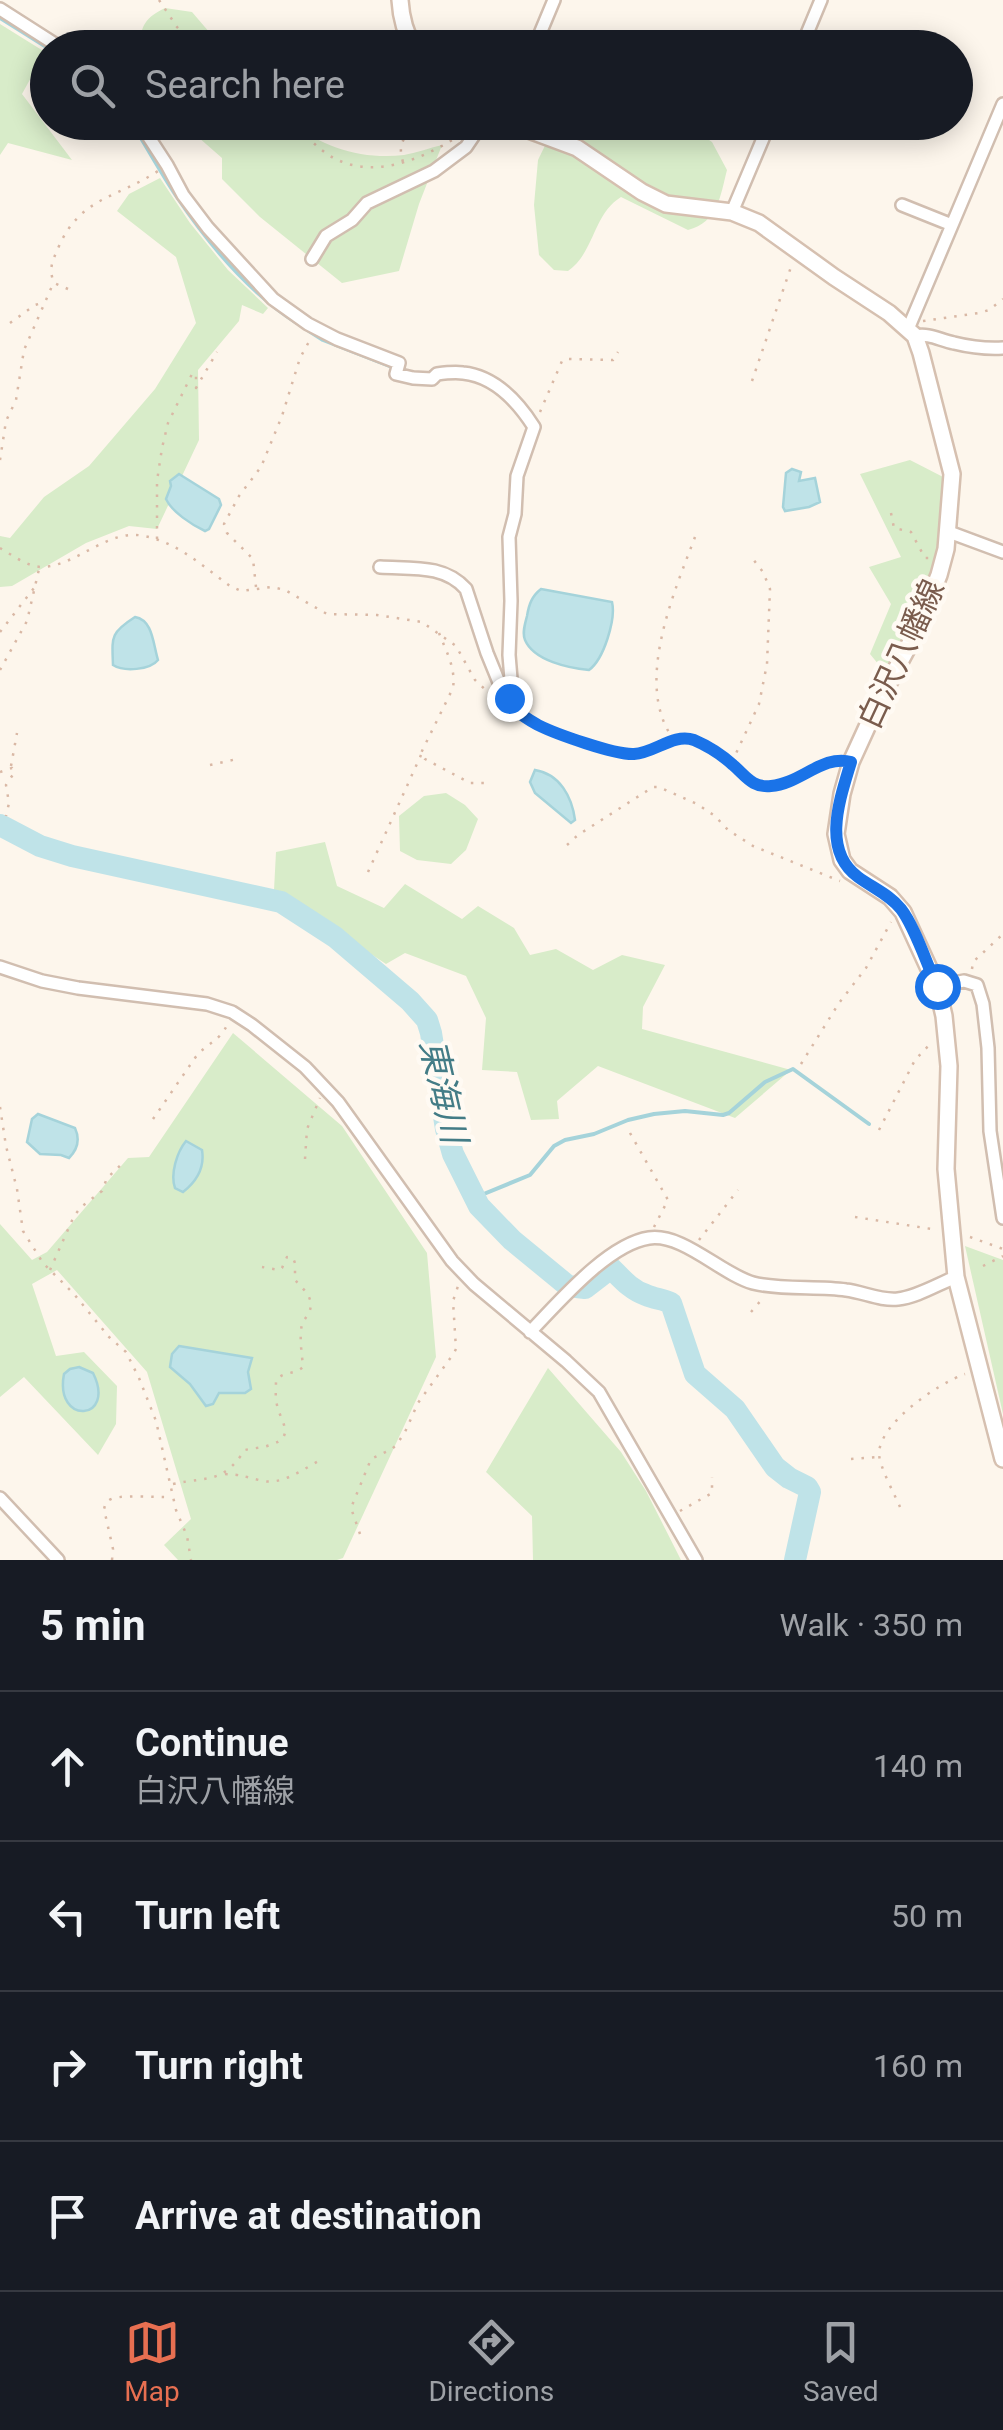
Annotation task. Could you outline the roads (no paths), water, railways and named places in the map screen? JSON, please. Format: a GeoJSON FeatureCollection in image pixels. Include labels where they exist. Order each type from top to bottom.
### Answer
{"type":"FeatureCollection","features":[{"type":"Feature","properties":{"kind":"main road"},"geometry":{"type":"LineString","coordinates":[[400,0],[406,30]]}},
{"type":"Feature","properties":{"kind":"main road"},"geometry":{"type":"LineString","coordinates":[[555,140],[577,148],[666,204],[732,212],[759,223],[911,329]]}},
{"type":"Feature","properties":{"kind":"main road","name":"白沢八幡線"},"geometry":{"type":"LineString","coordinates":[[911,329],[934,396],[952,474],[948,539],[939,575],[916,632],[851,762],[836,834],[842,860],[850,871],[890,897],[904,912],[937,986],[949,1066],[946,1169],[956,1277],[1003,1459]]}},
{"type":"Feature","properties":{"kind":"street"},"geometry":{"type":"LineString","coordinates":[[542,30],[554,0]]}},
{"type":"Feature","properties":{"kind":"street"},"geometry":{"type":"LineString","coordinates":[[809,30],[821,0]]}},
{"type":"Feature","properties":{"kind":"street"},"geometry":{"type":"LineString","coordinates":[[0,9],[33,30]]}},
{"type":"Feature","properties":{"kind":"street"},"geometry":{"type":"LineString","coordinates":[[1003,104],[911,329],[949,342],[1003,348]]}},
{"type":"Feature","properties":{"kind":"street"},"geometry":{"type":"LineString","coordinates":[[151,140],[208,228],[284,308],[337,340],[399,363],[396,374],[432,379],[438,374],[465,372],[491,384],[513,398],[534,427],[517,476],[509,543],[511,679],[506,702],[466,589],[459,581],[439,571],[380,568]]}},
{"type":"Feature","properties":{"kind":"street"},"geometry":{"type":"LineString","coordinates":[[312,259],[326,236],[352,220],[367,203],[434,171],[471,140]]}},
{"type":"Feature","properties":{"kind":"street"},"geometry":{"type":"LineString","coordinates":[[732,212],[762,140]]}},
{"type":"Feature","properties":{"kind":"street"},"geometry":{"type":"LineString","coordinates":[[902,205],[952,225]]}},
{"type":"Feature","properties":{"kind":"street"},"geometry":{"type":"LineString","coordinates":[[948,539],[1003,552]]}},
{"type":"Feature","properties":{"kind":"street"},"geometry":{"type":"LineString","coordinates":[[0,967],[78,988],[207,1004],[232,1012],[304,1067],[338,1102],[452,1261],[598,1392],[696,1560]]}},
{"type":"Feature","properties":{"kind":"street"},"geometry":{"type":"LineString","coordinates":[[937,986],[964,981],[977,985],[988,1048],[990,1131],[1003,1218]]}},
{"type":"Feature","properties":{"kind":"street"},"geometry":{"type":"LineString","coordinates":[[530,1332],[580,1281],[624,1246],[653,1237],[672,1241],[755,1284],[847,1290],[894,1300],[956,1277]]}},
{"type":"Feature","properties":{"kind":"street"},"geometry":{"type":"LineString","coordinates":[[0,1498],[44,1553],[58,1560]]}},
{"type":"Feature","properties":{"kind":"water"},"geometry":{"type":"Polygon","coordinates":[[[792,469],[801,472],[799,481],[815,478],[820,502],[785,511],[786,473],[792,469]]]}},
{"type":"Feature","properties":{"kind":"water"},"geometry":{"type":"Polygon","coordinates":[[[179,474],[219,499],[221,505],[205,531],[178,513],[166,499],[170,481],[179,474]]]}},
{"type":"Feature","properties":{"kind":"water"},"geometry":{"type":"Polygon","coordinates":[[[541,589],[612,602],[608,638],[589,670],[544,658],[525,640],[529,608],[541,589]]]}},
{"type":"Feature","properties":{"kind":"water"},"geometry":{"type":"Polygon","coordinates":[[[135,617],[149,628],[158,660],[143,668],[118,667],[113,665],[114,636],[135,617]]]}},
{"type":"Feature","properties":{"kind":"water"},"geometry":{"type":"Polygon","coordinates":[[[535,770],[551,776],[568,795],[575,820],[571,823],[535,793],[530,782],[535,770]]]}},
{"type":"Feature","properties":{"kind":"water"},"geometry":{"type":"Polygon","coordinates":[[[38,1114],[75,1128],[77,1144],[69,1158],[40,1154],[27,1142],[32,1119],[38,1114]]]}},
{"type":"Feature","properties":{"kind":"water"},"geometry":{"type":"Polygon","coordinates":[[[186,1141],[202,1150],[202,1163],[196,1179],[183,1192],[175,1188],[173,1176],[186,1141]]]}},
{"type":"Feature","properties":{"kind":"water"},"geometry":{"type":"Polygon","coordinates":[[[179,1346],[252,1358],[248,1372],[251,1389],[245,1393],[219,1393],[213,1404],[206,1406],[190,1384],[170,1367],[172,1354],[179,1346]]]}},
{"type":"Feature","properties":{"kind":"water"},"geometry":{"type":"Polygon","coordinates":[[[79,1367],[93,1373],[98,1389],[97,1401],[84,1411],[68,1403],[63,1391],[64,1374],[79,1367]]]}},
{"type":"Feature","properties":{"kind":"waterway"},"geometry":{"type":"LineString","coordinates":[[0,18],[30,37]]}},
{"type":"Feature","properties":{"kind":"waterway"},"geometry":{"type":"LineString","coordinates":[[142,140],[177,197],[216,249],[263,297],[297,323]]}},
{"type":"Feature","properties":{"kind":"waterway"},"geometry":{"type":"LineString","coordinates":[[309,331],[392,367]]}},
{"type":"Feature","properties":{"kind":"waterway","name":"東海川"},"geometry":{"type":"LineString","coordinates":[[0,825],[40,846],[72,856],[281,902],[335,937],[410,1001],[427,1020],[446,1129],[453,1154],[479,1206],[512,1240],[568,1286],[585,1288],[611,1268],[636,1290],[671,1303],[695,1374],[735,1409],[775,1467],[810,1492],[795,1560]]}},
{"type":"Feature","properties":{"kind":"waterway"},"geometry":{"type":"LineString","coordinates":[[474,1198],[530,1175],[554,1146],[565,1140],[654,1114],[685,1111],[723,1115],[765,1082],[793,1069],[869,1124]]}}]}
